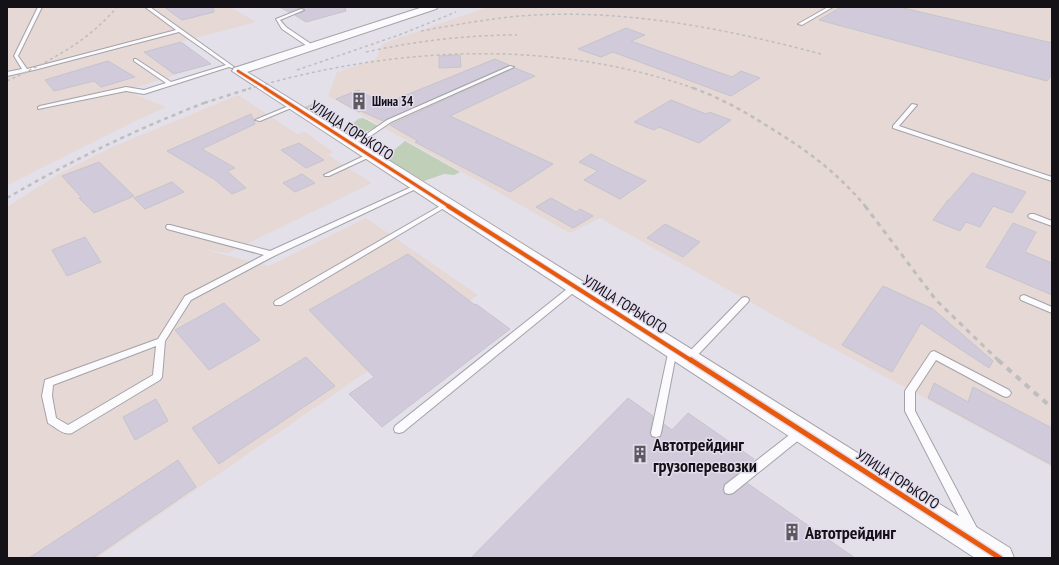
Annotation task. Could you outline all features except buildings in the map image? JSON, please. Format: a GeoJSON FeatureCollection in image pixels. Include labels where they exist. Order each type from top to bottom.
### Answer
{"type":"FeatureCollection","features":[{"type":"Feature","properties":{"kind":"street"},"geometry":{"type":"LineString","coordinates":[[234,68],[312,46],[433,7]]}},
{"type":"Feature","properties":{"kind":"street","name":"УЛИЦА ГОРЬКОГО"},"geometry":{"type":"LineString","coordinates":[[234,68],[802,431],[982,552],[1000,558]]}},
{"type":"Feature","properties":{"kind":"lane"},"geometry":{"type":"LineString","coordinates":[[24,70],[16,56],[40,7]]}},
{"type":"Feature","properties":{"kind":"lane"},"geometry":{"type":"LineString","coordinates":[[147,7],[234,68]]}},
{"type":"Feature","properties":{"kind":"lane"},"geometry":{"type":"LineString","coordinates":[[800,24],[831,7]]}},
{"type":"Feature","properties":{"kind":"lane"},"geometry":{"type":"LineString","coordinates":[[302,10],[278,19],[284,28],[312,46]]}},
{"type":"Feature","properties":{"kind":"lane"},"geometry":{"type":"LineString","coordinates":[[7,74],[32,69],[181,30]]}},
{"type":"Feature","properties":{"kind":"lane"},"geometry":{"type":"LineString","coordinates":[[136,60],[170,84]]}},
{"type":"Feature","properties":{"kind":"lane"},"geometry":{"type":"LineString","coordinates":[[350,142],[370,134],[390,121],[512,67]]}},
{"type":"Feature","properties":{"kind":"lane"},"geometry":{"type":"LineString","coordinates":[[40,108],[126,89],[144,92],[234,68]]}},
{"type":"Feature","properties":{"kind":"lane"},"geometry":{"type":"LineString","coordinates":[[914,105],[895,127],[1052,179]]}},
{"type":"Feature","properties":{"kind":"lane"},"geometry":{"type":"LineString","coordinates":[[258,120],[293,106]]}},
{"type":"Feature","properties":{"kind":"lane"},"geometry":{"type":"LineString","coordinates":[[327,175],[370,155]]}},
{"type":"Feature","properties":{"kind":"lane"},"geometry":{"type":"LineString","coordinates":[[161,341],[48,383],[47,396],[52,420],[68,430],[157,377],[161,341],[188,298],[272,254],[418,186]]}},
{"type":"Feature","properties":{"kind":"lane"},"geometry":{"type":"LineString","coordinates":[[278,303],[446,204]]}},
{"type":"Feature","properties":{"kind":"lane"},"geometry":{"type":"LineString","coordinates":[[1032,216],[1052,224]]}},
{"type":"Feature","properties":{"kind":"lane"},"geometry":{"type":"LineString","coordinates":[[170,227],[272,254]]}},
{"type":"Feature","properties":{"kind":"lane"},"geometry":{"type":"LineString","coordinates":[[399,429],[575,287]]}},
{"type":"Feature","properties":{"kind":"lane"},"geometry":{"type":"LineString","coordinates":[[1024,298],[1052,310]]}},
{"type":"Feature","properties":{"kind":"lane"},"geometry":{"type":"LineString","coordinates":[[656,433],[681,354],[745,300]]}},
{"type":"Feature","properties":{"kind":"lane"},"geometry":{"type":"LineString","coordinates":[[982,552],[910,411],[910,391],[934,355],[1006,393]]}},
{"type":"Feature","properties":{"kind":"lane"},"geometry":{"type":"LineString","coordinates":[[729,489],[802,431]]}},
{"type":"Feature","properties":{"kind":"shaded area"},"geometry":{"type":"Polygon","coordinates":[[[7,7],[230,7],[256,22],[145,51],[175,75],[134,88],[129,92],[166,107],[7,185],[7,7]]]}},
{"type":"Feature","properties":{"kind":"shaded area"},"geometry":{"type":"Polygon","coordinates":[[[488,7],[1052,7],[1052,467],[825,344],[600,218],[570,233],[328,96],[337,72],[376,59],[382,44],[488,7]]]}},
{"type":"Feature","properties":{"kind":"shaded area"},"geometry":{"type":"Polygon","coordinates":[[[238,95],[297,134],[305,132],[333,152],[328,155],[372,183],[228,253],[201,249],[269,266],[366,218],[478,295],[97,558],[7,558],[7,207],[57,175],[110,148],[238,95]]]}},
{"type":"Feature","properties":{"kind":"green space"},"geometry":{"type":"Polygon","coordinates":[[[312,104],[340,121],[330,125],[302,108],[312,104]]]}},
{"type":"Feature","properties":{"kind":"green space"},"geometry":{"type":"Polygon","coordinates":[[[363,118],[378,126],[363,133],[351,135],[344,131],[358,119],[363,118]]]}},
{"type":"Feature","properties":{"kind":"green space"},"geometry":{"type":"Polygon","coordinates":[[[405,141],[460,172],[454,175],[444,174],[424,181],[390,161],[388,155],[405,141]]]}},
{"type":"Feature","properties":{"kind":"railway"},"geometry":{"type":"LineString","coordinates":[[7,81],[52,58],[80,41],[93,31],[117,7]]}},
{"type":"Feature","properties":{"kind":"railway"},"geometry":{"type":"LineString","coordinates":[[297,70],[399,35],[456,12]]}},
{"type":"Feature","properties":{"kind":"railway"},"geometry":{"type":"LineString","coordinates":[[421,31],[483,20],[520,16],[558,14],[596,15],[672,22],[710,28],[821,54]]}},
{"type":"Feature","properties":{"kind":"railway"},"geometry":{"type":"LineString","coordinates":[[366,52],[441,39],[517,35]]}},
{"type":"Feature","properties":{"kind":"railway"},"geometry":{"type":"LineString","coordinates":[[248,89],[303,75],[359,64],[416,57],[472,54],[529,55],[585,61],[641,73],[695,89]]}},
{"type":"Feature","properties":{"kind":"railway"},"geometry":{"type":"LineString","coordinates":[[204,103],[251,88]]}},
{"type":"Feature","properties":{"kind":"railway"},"geometry":{"type":"LineString","coordinates":[[695,89],[712,95],[738,109],[793,142],[831,171],[866,207]]}},
{"type":"Feature","properties":{"kind":"railway"},"geometry":{"type":"LineString","coordinates":[[204,103],[209,101]]}},
{"type":"Feature","properties":{"kind":"railway"},"geometry":{"type":"LineString","coordinates":[[7,198],[106,145],[204,103]]}},
{"type":"Feature","properties":{"kind":"railway"},"geometry":{"type":"LineString","coordinates":[[865,206],[936,300],[999,361]]}},
{"type":"Feature","properties":{"kind":"railway"},"geometry":{"type":"LineString","coordinates":[[998,360],[1052,408]]}},
{"type":"Feature","properties":{"kind":"cycle path"},"geometry":{"type":"LineString","coordinates":[[238,71],[1000,558]]}},
{"type":"Feature","properties":{"kind":"place","name":"Шина 34"},"geometry":{"type":"Point","coordinates":[359,101]}},
{"type":"Feature","properties":{"kind":"place","name":"Автотрейдинг грузоперевозки"},"geometry":{"type":"Point","coordinates":[640,454]}},
{"type":"Feature","properties":{"kind":"place","name":"Автотрейдинг"},"geometry":{"type":"Point","coordinates":[792,532]}}]}
